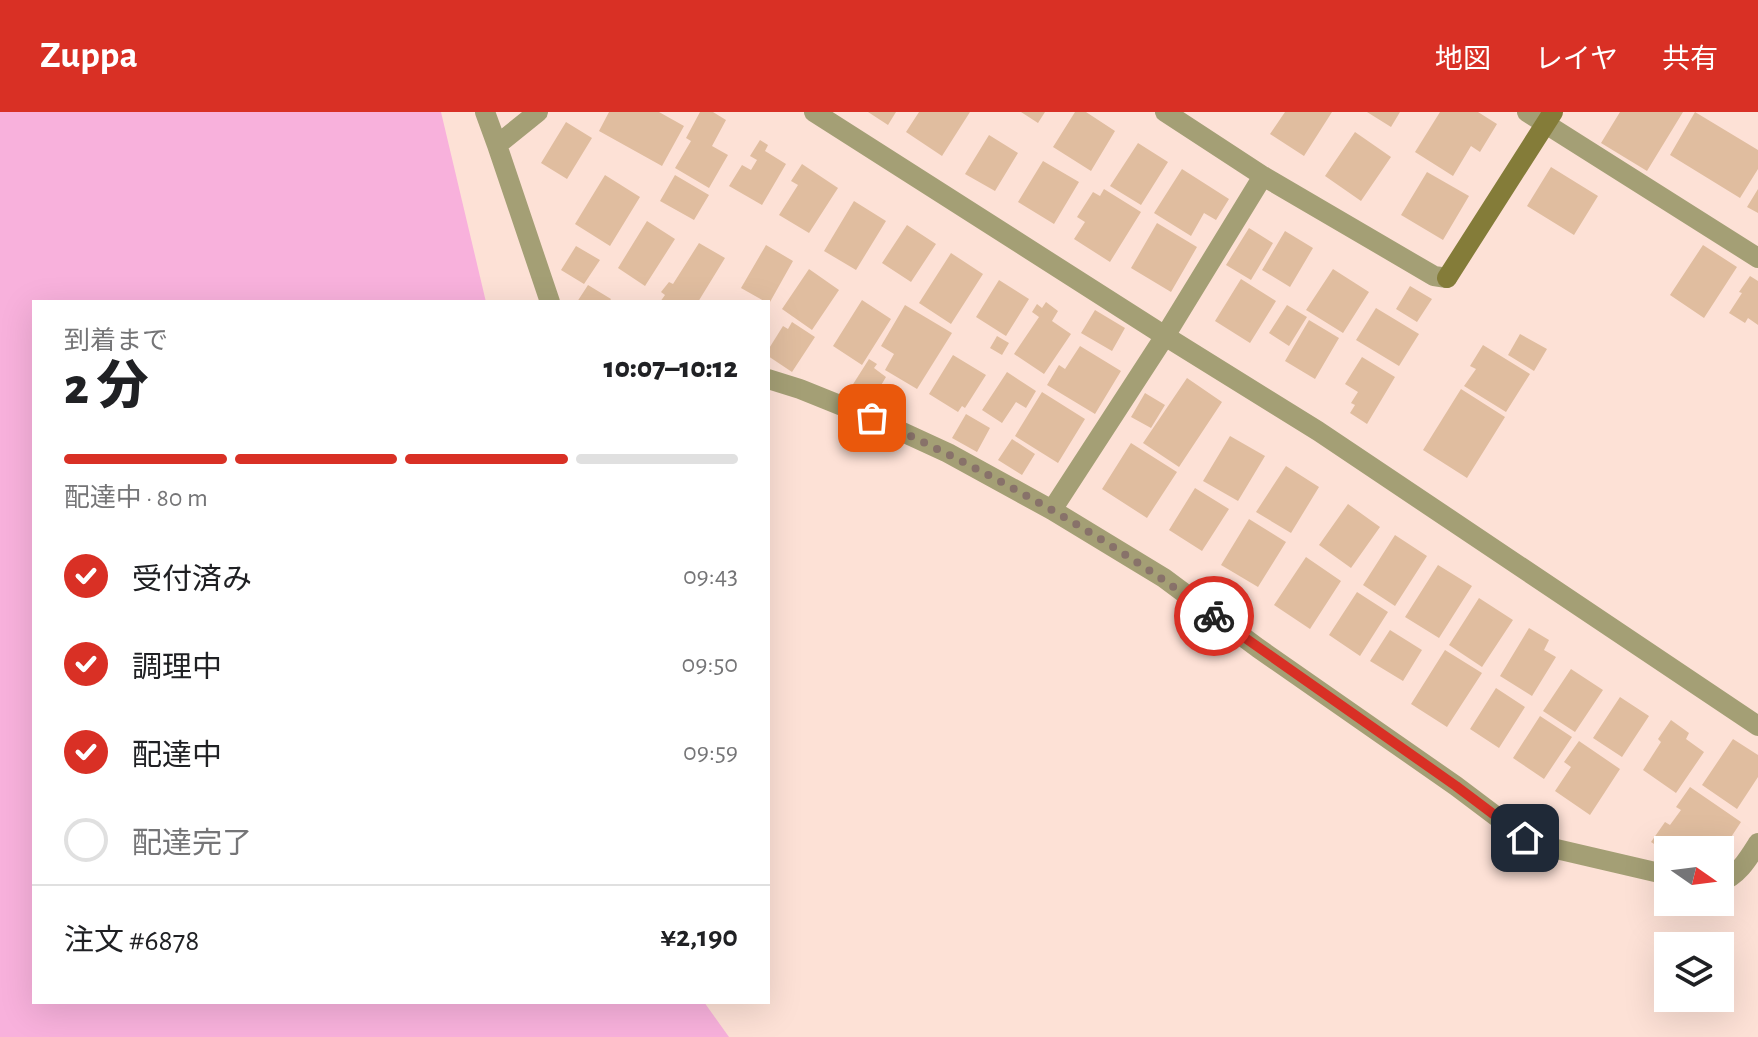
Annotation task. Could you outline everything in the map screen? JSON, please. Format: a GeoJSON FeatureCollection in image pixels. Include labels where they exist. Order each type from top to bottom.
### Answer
{"type":"FeatureCollection","features":[{"type":"Feature","properties":{"kind":"street"},"geometry":{"type":"LineString","coordinates":[[485,112],[549,300]]}},
{"type":"Feature","properties":{"kind":"street"},"geometry":{"type":"LineString","coordinates":[[497,145],[538,112]]}},
{"type":"Feature","properties":{"kind":"street"},"geometry":{"type":"LineString","coordinates":[[814,112],[1332,440],[1758,726]]}},
{"type":"Feature","properties":{"kind":"street"},"geometry":{"type":"LineString","coordinates":[[1165,112],[1263,176],[1434,276],[1447,278],[1549,118]]}},
{"type":"Feature","properties":{"kind":"street"},"geometry":{"type":"LineString","coordinates":[[1527,112],[1549,118],[1758,258]]}},
{"type":"Feature","properties":{"kind":"street"},"geometry":{"type":"LineString","coordinates":[[1052,510],[1165,336],[1263,176]]}},
{"type":"Feature","properties":{"kind":"street"},"geometry":{"type":"LineString","coordinates":[[770,380],[872,418],[948,453],[1052,510],[1164,578],[1525,838],[1552,848],[1654,872]]}},
{"type":"Feature","properties":{"kind":"street"},"geometry":{"type":"LineString","coordinates":[[1734,874],[1758,843]]}},
{"type":"Feature","properties":{"kind":"shaded area"},"geometry":{"type":"Polygon","coordinates":[[[0,112],[441,112],[486,300],[32,300],[32,1004],[705,1004],[729,1037],[0,1037],[0,112]]]}},
{"type":"Feature","properties":{"kind":"building"},"geometry":{"type":"Polygon","coordinates":[[[609,112],[659,112],[684,126],[662,166],[599,131],[609,112]]]}},
{"type":"Feature","properties":{"kind":"building"},"geometry":{"type":"Polygon","coordinates":[[[700,112],[713,112],[726,120],[712,146],[728,155],[709,188],[675,168],[691,141],[686,138],[700,112]]]}},
{"type":"Feature","properties":{"kind":"building"},"geometry":{"type":"Polygon","coordinates":[[[868,112],[896,112],[888,125],[868,112]]]}},
{"type":"Feature","properties":{"kind":"building"},"geometry":{"type":"Polygon","coordinates":[[[919,112],[970,112],[942,156],[906,132],[919,112]]]}},
{"type":"Feature","properties":{"kind":"building"},"geometry":{"type":"Polygon","coordinates":[[[1021,112],[1045,112],[1038,123],[1021,112]]]}},
{"type":"Feature","properties":{"kind":"building"},"geometry":{"type":"Polygon","coordinates":[[[1075,112],[1086,112],[1115,131],[1091,171],[1053,147],[1075,112]]]}},
{"type":"Feature","properties":{"kind":"building"},"geometry":{"type":"Polygon","coordinates":[[[1285,112],[1332,112],[1304,156],[1270,134],[1285,112]]]}},
{"type":"Feature","properties":{"kind":"building"},"geometry":{"type":"Polygon","coordinates":[[[1367,112],[1400,112],[1391,127],[1367,112]]]}},
{"type":"Feature","properties":{"kind":"building"},"geometry":{"type":"Polygon","coordinates":[[[1440,112],[1478,112],[1497,124],[1480,152],[1471,146],[1453,176],[1415,152],[1440,112]]]}},
{"type":"Feature","properties":{"kind":"building"},"geometry":{"type":"Polygon","coordinates":[[[1620,112],[1683,112],[1647,171],[1601,143],[1620,112]]]}},
{"type":"Feature","properties":{"kind":"building"},"geometry":{"type":"Polygon","coordinates":[[[1695,112],[1758,150],[1758,169],[1740,198],[1670,155],[1695,112]]]}},
{"type":"Feature","properties":{"kind":"building"},"geometry":{"type":"Polygon","coordinates":[[[566,122],[592,138],[567,179],[541,163],[566,122]]]}},
{"type":"Feature","properties":{"kind":"building"},"geometry":{"type":"Polygon","coordinates":[[[1355,132],[1391,157],[1361,201],[1325,176],[1355,132]]]}},
{"type":"Feature","properties":{"kind":"building"},"geometry":{"type":"Polygon","coordinates":[[[989,135],[1018,153],[995,191],[965,174],[989,135]]]}},
{"type":"Feature","properties":{"kind":"building"},"geometry":{"type":"Polygon","coordinates":[[[760,140],[768,145],[765,151],[786,164],[762,205],[729,186],[742,165],[751,170],[757,160],[750,156],[760,140]]]}},
{"type":"Feature","properties":{"kind":"building"},"geometry":{"type":"Polygon","coordinates":[[[1138,143],[1168,162],[1141,205],[1110,186],[1138,143]]]}},
{"type":"Feature","properties":{"kind":"building"},"geometry":{"type":"Polygon","coordinates":[[[1043,161],[1079,182],[1054,224],[1018,202],[1043,161]]]}},
{"type":"Feature","properties":{"kind":"building"},"geometry":{"type":"Polygon","coordinates":[[[802,164],[838,188],[809,233],[779,215],[798,185],[791,181],[802,164]]]}},
{"type":"Feature","properties":{"kind":"building"},"geometry":{"type":"Polygon","coordinates":[[[1551,167],[1598,196],[1574,235],[1527,206],[1551,167]]]}},
{"type":"Feature","properties":{"kind":"building"},"geometry":{"type":"Polygon","coordinates":[[[1182,169],[1229,199],[1216,220],[1204,213],[1191,236],[1154,213],[1182,169]]]}},
{"type":"Feature","properties":{"kind":"building"},"geometry":{"type":"Polygon","coordinates":[[[1427,172],[1469,196],[1443,240],[1401,215],[1427,172]]]}},
{"type":"Feature","properties":{"kind":"building"},"geometry":{"type":"Polygon","coordinates":[[[605,175],[640,197],[610,246],[575,224],[605,175]]]}},
{"type":"Feature","properties":{"kind":"building"},"geometry":{"type":"Polygon","coordinates":[[[675,175],[709,195],[694,220],[660,201],[675,175]]]}},
{"type":"Feature","properties":{"kind":"building"},"geometry":{"type":"Polygon","coordinates":[[[1104,189],[1141,212],[1110,262],[1074,239],[1085,222],[1077,217],[1093,192],[1100,196],[1104,189]]]}},
{"type":"Feature","properties":{"kind":"building"},"geometry":{"type":"Polygon","coordinates":[[[1758,189],[1758,213],[1747,207],[1758,189]]]}},
{"type":"Feature","properties":{"kind":"building"},"geometry":{"type":"Polygon","coordinates":[[[854,201],[886,221],[856,270],[824,251],[854,201]]]}},
{"type":"Feature","properties":{"kind":"building"},"geometry":{"type":"Polygon","coordinates":[[[647,221],[675,239],[645,286],[618,268],[647,221]]]}},
{"type":"Feature","properties":{"kind":"building"},"geometry":{"type":"Polygon","coordinates":[[[1157,223],[1197,247],[1171,292],[1131,268],[1157,223]]]}},
{"type":"Feature","properties":{"kind":"building"},"geometry":{"type":"Polygon","coordinates":[[[907,225],[936,244],[911,282],[882,263],[907,225]]]}},
{"type":"Feature","properties":{"kind":"building"},"geometry":{"type":"Polygon","coordinates":[[[1249,228],[1273,243],[1251,280],[1226,265],[1249,228]]]}},
{"type":"Feature","properties":{"kind":"building"},"geometry":{"type":"Polygon","coordinates":[[[1285,231],[1313,248],[1290,287],[1262,270],[1285,231]]]}},
{"type":"Feature","properties":{"kind":"building"},"geometry":{"type":"Polygon","coordinates":[[[699,243],[725,258],[699,300],[661,300],[665,295],[661,292],[669,282],[673,284],[699,243]]]}},
{"type":"Feature","properties":{"kind":"building"},"geometry":{"type":"Polygon","coordinates":[[[766,245],[793,261],[770,302],[741,288],[766,245]]]}},
{"type":"Feature","properties":{"kind":"building"},"geometry":{"type":"Polygon","coordinates":[[[1703,245],[1737,267],[1704,318],[1670,295],[1703,245]]]}},
{"type":"Feature","properties":{"kind":"building"},"geometry":{"type":"Polygon","coordinates":[[[576,246],[600,260],[584,284],[561,270],[576,246]]]}},
{"type":"Feature","properties":{"kind":"building"},"geometry":{"type":"Polygon","coordinates":[[[951,253],[983,274],[951,324],[919,303],[951,253]]]}},
{"type":"Feature","properties":{"kind":"building"},"geometry":{"type":"Polygon","coordinates":[[[809,269],[839,290],[812,330],[782,309],[809,269]]]}},
{"type":"Feature","properties":{"kind":"building"},"geometry":{"type":"Polygon","coordinates":[[[1333,269],[1369,292],[1343,333],[1306,310],[1333,269]]]}},
{"type":"Feature","properties":{"kind":"building"},"geometry":{"type":"Polygon","coordinates":[[[1750,276],[1758,281],[1758,325],[1748,318],[1745,323],[1729,313],[1750,276]]]}},
{"type":"Feature","properties":{"kind":"building"},"geometry":{"type":"Polygon","coordinates":[[[1241,279],[1276,301],[1250,343],[1215,321],[1241,279]]]}},
{"type":"Feature","properties":{"kind":"building"},"geometry":{"type":"Polygon","coordinates":[[[999,280],[1029,299],[1006,336],[976,317],[999,280]]]}},
{"type":"Feature","properties":{"kind":"building"},"geometry":{"type":"Polygon","coordinates":[[[588,285],[611,299],[610,300],[578,300],[588,285]]]}},
{"type":"Feature","properties":{"kind":"building"},"geometry":{"type":"Polygon","coordinates":[[[1410,286],[1432,299],[1417,322],[1396,309],[1410,286]]]}},
{"type":"Feature","properties":{"kind":"building"},"geometry":{"type":"Polygon","coordinates":[[[862,300],[891,319],[862,365],[833,346],[862,300]]]}},
{"type":"Feature","properties":{"kind":"building"},"geometry":{"type":"Polygon","coordinates":[[[1046,302],[1058,311],[1052,321],[1071,334],[1044,374],[1014,354],[1039,317],[1032,312],[1037,304],[1042,308],[1046,302]]]}},
{"type":"Feature","properties":{"kind":"building"},"geometry":{"type":"Polygon","coordinates":[[[905,305],[952,333],[917,389],[885,370],[894,354],[881,346],[905,305]]]}},
{"type":"Feature","properties":{"kind":"building"},"geometry":{"type":"Polygon","coordinates":[[[1287,305],[1307,317],[1289,346],[1269,333],[1287,305]]]}},
{"type":"Feature","properties":{"kind":"building"},"geometry":{"type":"Polygon","coordinates":[[[1376,308],[1419,334],[1399,366],[1356,340],[1376,308]]]}},
{"type":"Feature","properties":{"kind":"building"},"geometry":{"type":"Polygon","coordinates":[[[1095,310],[1125,328],[1112,351],[1081,333],[1095,310]]]}},
{"type":"Feature","properties":{"kind":"building"},"geometry":{"type":"Polygon","coordinates":[[[1309,320],[1339,338],[1315,379],[1285,361],[1309,320]]]}},
{"type":"Feature","properties":{"kind":"building"},"geometry":{"type":"Polygon","coordinates":[[[792,322],[815,337],[792,372],[770,357],[770,347],[783,326],[788,329],[792,322]]]}},
{"type":"Feature","properties":{"kind":"building"},"geometry":{"type":"Polygon","coordinates":[[[1520,334],[1547,349],[1534,371],[1508,355],[1520,334]]]}},
{"type":"Feature","properties":{"kind":"building"},"geometry":{"type":"Polygon","coordinates":[[[997,336],[1009,343],[1002,355],[990,348],[997,336]]]}},
{"type":"Feature","properties":{"kind":"building"},"geometry":{"type":"Polygon","coordinates":[[[1483,345],[1530,374],[1506,412],[1464,386],[1476,369],[1470,366],[1483,345]]]}},
{"type":"Feature","properties":{"kind":"building"},"geometry":{"type":"Polygon","coordinates":[[[1080,346],[1121,371],[1095,414],[1047,385],[1059,365],[1065,369],[1080,346]]]}},
{"type":"Feature","properties":{"kind":"building"},"geometry":{"type":"Polygon","coordinates":[[[953,355],[986,375],[965,408],[962,406],[958,412],[929,394],[953,355]]]}},
{"type":"Feature","properties":{"kind":"building"},"geometry":{"type":"Polygon","coordinates":[[[1362,357],[1395,377],[1367,424],[1350,413],[1355,405],[1351,403],[1358,392],[1345,384],[1362,357]]]}},
{"type":"Feature","properties":{"kind":"building"},"geometry":{"type":"Polygon","coordinates":[[[869,359],[877,364],[874,368],[886,377],[871,402],[850,389],[869,359]]]}},
{"type":"Feature","properties":{"kind":"building"},"geometry":{"type":"Polygon","coordinates":[[[1007,372],[1036,391],[1026,408],[1016,402],[1002,423],[982,410],[1007,372]]]}},
{"type":"Feature","properties":{"kind":"building"},"geometry":{"type":"Polygon","coordinates":[[[1187,378],[1222,402],[1179,467],[1143,443],[1187,378]]]}},
{"type":"Feature","properties":{"kind":"building"},"geometry":{"type":"Polygon","coordinates":[[[1461,389],[1505,417],[1467,478],[1423,450],[1461,389]]]}},
{"type":"Feature","properties":{"kind":"building"},"geometry":{"type":"Polygon","coordinates":[[[1042,392],[1085,419],[1058,463],[1015,436],[1042,392]]]}},
{"type":"Feature","properties":{"kind":"building"},"geometry":{"type":"Polygon","coordinates":[[[1145,393],[1165,405],[1151,428],[1131,417],[1145,393]]]}},
{"type":"Feature","properties":{"kind":"building"},"geometry":{"type":"Polygon","coordinates":[[[966,414],[990,428],[977,452],[952,438],[966,414]]]}},
{"type":"Feature","properties":{"kind":"building"},"geometry":{"type":"Polygon","coordinates":[[[1230,436],[1265,456],[1238,501],[1203,481],[1230,436]]]}},
{"type":"Feature","properties":{"kind":"building"},"geometry":{"type":"Polygon","coordinates":[[[1012,439],[1035,454],[1022,475],[998,460],[1012,439]]]}},
{"type":"Feature","properties":{"kind":"building"},"geometry":{"type":"Polygon","coordinates":[[[1131,443],[1177,472],[1147,518],[1102,489],[1131,443]]]}},
{"type":"Feature","properties":{"kind":"building"},"geometry":{"type":"Polygon","coordinates":[[[1286,466],[1319,487],[1291,533],[1256,512],[1286,466]]]}},
{"type":"Feature","properties":{"kind":"building"},"geometry":{"type":"Polygon","coordinates":[[[1195,488],[1229,509],[1202,551],[1169,530],[1195,488]]]}},
{"type":"Feature","properties":{"kind":"building"},"geometry":{"type":"Polygon","coordinates":[[[1348,504],[1380,527],[1351,568],[1319,545],[1348,504]]]}},
{"type":"Feature","properties":{"kind":"building"},"geometry":{"type":"Polygon","coordinates":[[[1249,519],[1286,542],[1258,587],[1221,565],[1249,519]]]}},
{"type":"Feature","properties":{"kind":"building"},"geometry":{"type":"Polygon","coordinates":[[[1395,535],[1427,556],[1395,606],[1363,585],[1395,535]]]}},
{"type":"Feature","properties":{"kind":"building"},"geometry":{"type":"Polygon","coordinates":[[[1306,557],[1341,581],[1310,629],[1274,605],[1306,557]]]}},
{"type":"Feature","properties":{"kind":"building"},"geometry":{"type":"Polygon","coordinates":[[[1438,565],[1472,586],[1439,638],[1405,617],[1438,565]]]}},
{"type":"Feature","properties":{"kind":"building"},"geometry":{"type":"Polygon","coordinates":[[[1357,592],[1388,612],[1360,656],[1329,635],[1357,592]]]}},
{"type":"Feature","properties":{"kind":"building"},"geometry":{"type":"Polygon","coordinates":[[[1479,598],[1513,620],[1482,667],[1449,645],[1479,598]]]}},
{"type":"Feature","properties":{"kind":"building"},"geometry":{"type":"Polygon","coordinates":[[[1529,628],[1549,640],[1544,650],[1556,657],[1532,696],[1500,676],[1529,628]]]}},
{"type":"Feature","properties":{"kind":"building"},"geometry":{"type":"Polygon","coordinates":[[[1390,630],[1422,650],[1403,681],[1370,661],[1390,630]]]}},
{"type":"Feature","properties":{"kind":"building"},"geometry":{"type":"Polygon","coordinates":[[[1445,650],[1482,673],[1447,727],[1411,704],[1445,650]]]}},
{"type":"Feature","properties":{"kind":"building"},"geometry":{"type":"Polygon","coordinates":[[[1571,669],[1603,690],[1575,732],[1543,711],[1571,669]]]}},
{"type":"Feature","properties":{"kind":"building"},"geometry":{"type":"Polygon","coordinates":[[[1496,688],[1525,707],[1499,748],[1470,729],[1496,688]]]}},
{"type":"Feature","properties":{"kind":"building"},"geometry":{"type":"Polygon","coordinates":[[[1620,697],[1649,716],[1622,757],[1593,738],[1620,697]]]}},
{"type":"Feature","properties":{"kind":"building"},"geometry":{"type":"Polygon","coordinates":[[[1540,716],[1572,737],[1544,779],[1513,758],[1540,716]]]}},
{"type":"Feature","properties":{"kind":"building"},"geometry":{"type":"Polygon","coordinates":[[[1671,720],[1689,733],[1686,739],[1704,752],[1676,793],[1643,770],[1671,720]]]}},
{"type":"Feature","properties":{"kind":"building"},"geometry":{"type":"Polygon","coordinates":[[[1733,739],[1758,755],[1758,777],[1737,809],[1702,785],[1733,739]]]}},
{"type":"Feature","properties":{"kind":"building"},"geometry":{"type":"Polygon","coordinates":[[[1579,741],[1620,769],[1590,815],[1555,791],[1571,767],[1564,762],[1579,741]]]}},
{"type":"Feature","properties":{"kind":"building"},"geometry":{"type":"Polygon","coordinates":[[[1690,787],[1741,822],[1732,836],[1655,836],[1665,822],[1670,825],[1681,810],[1676,807],[1690,787]]]}},
{"type":"Feature","properties":{"kind":"way so far"},"geometry":{"type":"LineString","coordinates":[[872,418],[948,453],[1052,510],[1164,578],[1214,616]]}},
{"type":"Feature","properties":{"kind":"route"},"geometry":{"type":"LineString","coordinates":[[1214,616],[1525,838]]}}]}
